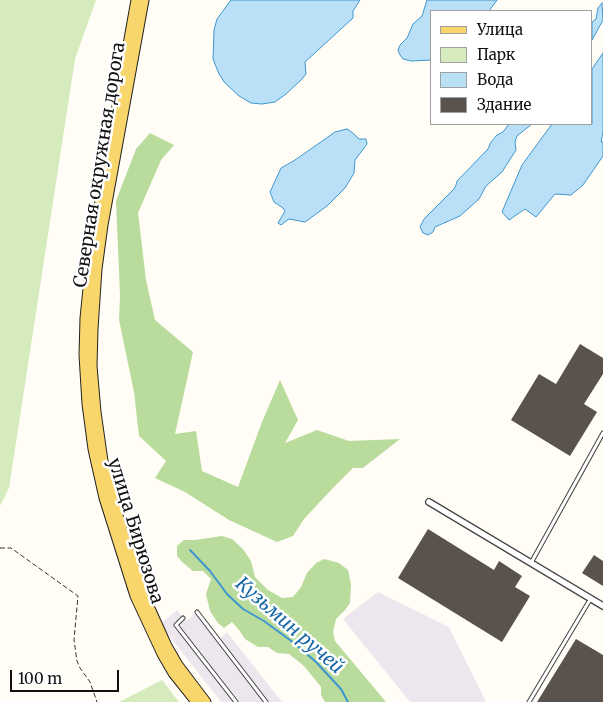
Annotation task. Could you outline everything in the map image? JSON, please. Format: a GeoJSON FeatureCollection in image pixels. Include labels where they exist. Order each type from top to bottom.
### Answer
{"type":"FeatureCollection","features":[{"type":"Feature","properties":{"kind":"main road","name":"Северная окружная дорога"},"geometry":{"type":"LineString","coordinates":[[84,355],[85,318],[95,229],[136,0]]}},
{"type":"Feature","properties":{"kind":"main road","name":"Северная окружная дорога"},"geometry":{"type":"LineString","coordinates":[[92,366],[92,328],[103,226],[144,0]]}},
{"type":"Feature","properties":{"kind":"main road","name":"улица Бирюзова"},"geometry":{"type":"LineString","coordinates":[[84,355],[87,404],[93,449],[104,498],[118,544],[135,596],[153,636],[173,673],[196,702]]}},
{"type":"Feature","properties":{"kind":"main road","name":"улица Бирюзова"},"geometry":{"type":"LineString","coordinates":[[92,366],[103,461],[128,548],[150,611],[166,646],[206,702]]}},
{"type":"Feature","properties":{"kind":"street"},"geometry":{"type":"LineString","coordinates":[[429,502],[603,606]]}},
{"type":"Feature","properties":{"kind":"lane"},"geometry":{"type":"LineString","coordinates":[[531,563],[603,433]]}},
{"type":"Feature","properties":{"kind":"lane"},"geometry":{"type":"LineString","coordinates":[[529,702],[590,598]]}},
{"type":"Feature","properties":{"kind":"lane"},"geometry":{"type":"LineString","coordinates":[[197,612],[266,702]]}},
{"type":"Feature","properties":{"kind":"lane"},"geometry":{"type":"LineString","coordinates":[[184,618],[176,625],[236,702]]}},
{"type":"Feature","properties":{"kind":"path"},"geometry":{"type":"LineString","coordinates":[[0,548],[12,548],[78,596],[74,640],[77,660],[90,682],[97,702]]}},
{"type":"Feature","properties":{"kind":"shaded area"},"geometry":{"type":"Polygon","coordinates":[[[378,592],[449,627],[486,702],[410,702],[343,619],[378,592]]]}},
{"type":"Feature","properties":{"kind":"shaded area"},"geometry":{"type":"Polygon","coordinates":[[[177,610],[186,621],[197,612],[219,639],[227,632],[282,702],[221,702],[160,624],[177,610]]]}},
{"type":"Feature","properties":{"kind":"green space"},"geometry":{"type":"Polygon","coordinates":[[[0,0],[96,0],[75,59],[9,488],[0,506],[0,0]]]}},
{"type":"Feature","properties":{"kind":"green space"},"geometry":{"type":"Polygon","coordinates":[[[150,133],[174,145],[161,160],[138,213],[146,280],[155,320],[193,352],[175,434],[196,431],[202,471],[238,487],[280,380],[298,420],[285,443],[317,430],[349,441],[400,439],[363,468],[353,468],[304,519],[293,536],[277,542],[229,520],[185,492],[155,478],[166,461],[139,436],[134,392],[119,320],[120,295],[116,201],[136,149],[150,133]]]}},
{"type":"Feature","properties":{"kind":"green space"},"geometry":{"type":"Polygon","coordinates":[[[222,536],[232,539],[243,549],[251,561],[255,577],[268,590],[282,598],[293,597],[301,587],[307,573],[316,563],[324,559],[339,563],[348,570],[351,584],[350,603],[336,619],[333,632],[335,641],[386,702],[325,702],[321,695],[321,687],[304,666],[289,654],[277,653],[268,647],[258,647],[245,639],[232,622],[224,628],[218,623],[210,611],[206,594],[211,579],[203,571],[193,571],[182,562],[177,556],[177,546],[184,540],[222,536]]]}},
{"type":"Feature","properties":{"kind":"green space"},"geometry":{"type":"Polygon","coordinates":[[[162,680],[179,702],[119,702],[162,680]]]}},
{"type":"Feature","properties":{"kind":"water"},"geometry":{"type":"Polygon","coordinates":[[[231,0],[360,0],[353,11],[353,18],[305,62],[306,74],[301,80],[275,102],[262,104],[251,103],[239,96],[225,83],[213,59],[214,30],[217,19],[231,0]]]}},
{"type":"Feature","properties":{"kind":"water"},"geometry":{"type":"Polygon","coordinates":[[[427,0],[497,0],[490,10],[430,10],[430,60],[411,61],[403,59],[398,50],[400,45],[407,38],[413,24],[422,16],[427,0]]]}},
{"type":"Feature","properties":{"kind":"water"},"geometry":{"type":"Polygon","coordinates":[[[602,3],[603,20],[593,38],[593,21],[596,19],[598,8],[602,3]]]}},
{"type":"Feature","properties":{"kind":"water"},"geometry":{"type":"Polygon","coordinates":[[[603,53],[603,132],[601,142],[603,142],[603,156],[583,185],[571,195],[555,194],[536,217],[525,209],[509,220],[502,212],[522,165],[551,125],[593,125],[593,68],[603,53]]]}},
{"type":"Feature","properties":{"kind":"water"},"geometry":{"type":"Polygon","coordinates":[[[508,125],[531,125],[517,136],[515,142],[516,150],[502,172],[486,186],[479,199],[460,216],[435,227],[433,232],[428,235],[423,233],[420,227],[424,219],[454,189],[457,181],[488,149],[497,135],[503,132],[508,125]]]}},
{"type":"Feature","properties":{"kind":"water"},"geometry":{"type":"Polygon","coordinates":[[[347,129],[359,139],[366,139],[367,144],[355,160],[354,173],[345,188],[327,206],[305,222],[289,219],[281,225],[278,223],[285,211],[274,202],[270,192],[281,168],[335,132],[347,129]]]}},
{"type":"Feature","properties":{"kind":"building"},"geometry":{"type":"Polygon","coordinates":[[[580,344],[603,358],[603,374],[584,404],[597,412],[570,456],[511,420],[539,374],[556,384],[580,344]]]}},
{"type":"Feature","properties":{"kind":"building"},"geometry":{"type":"Polygon","coordinates":[[[428,529],[494,570],[499,561],[522,576],[515,587],[530,596],[502,642],[398,578],[428,529]]]}},
{"type":"Feature","properties":{"kind":"building"},"geometry":{"type":"Polygon","coordinates":[[[594,555],[603,561],[603,586],[582,573],[594,555]]]}},
{"type":"Feature","properties":{"kind":"building"},"geometry":{"type":"Polygon","coordinates":[[[576,639],[603,655],[603,702],[537,702],[576,639]]]}},
{"type":"Feature","properties":{"kind":"waterway","name":"Кузьмин ручей"},"geometry":{"type":"LineString","coordinates":[[190,550],[210,571],[227,594],[243,609],[264,621],[316,662],[341,689],[348,702]]}}]}
